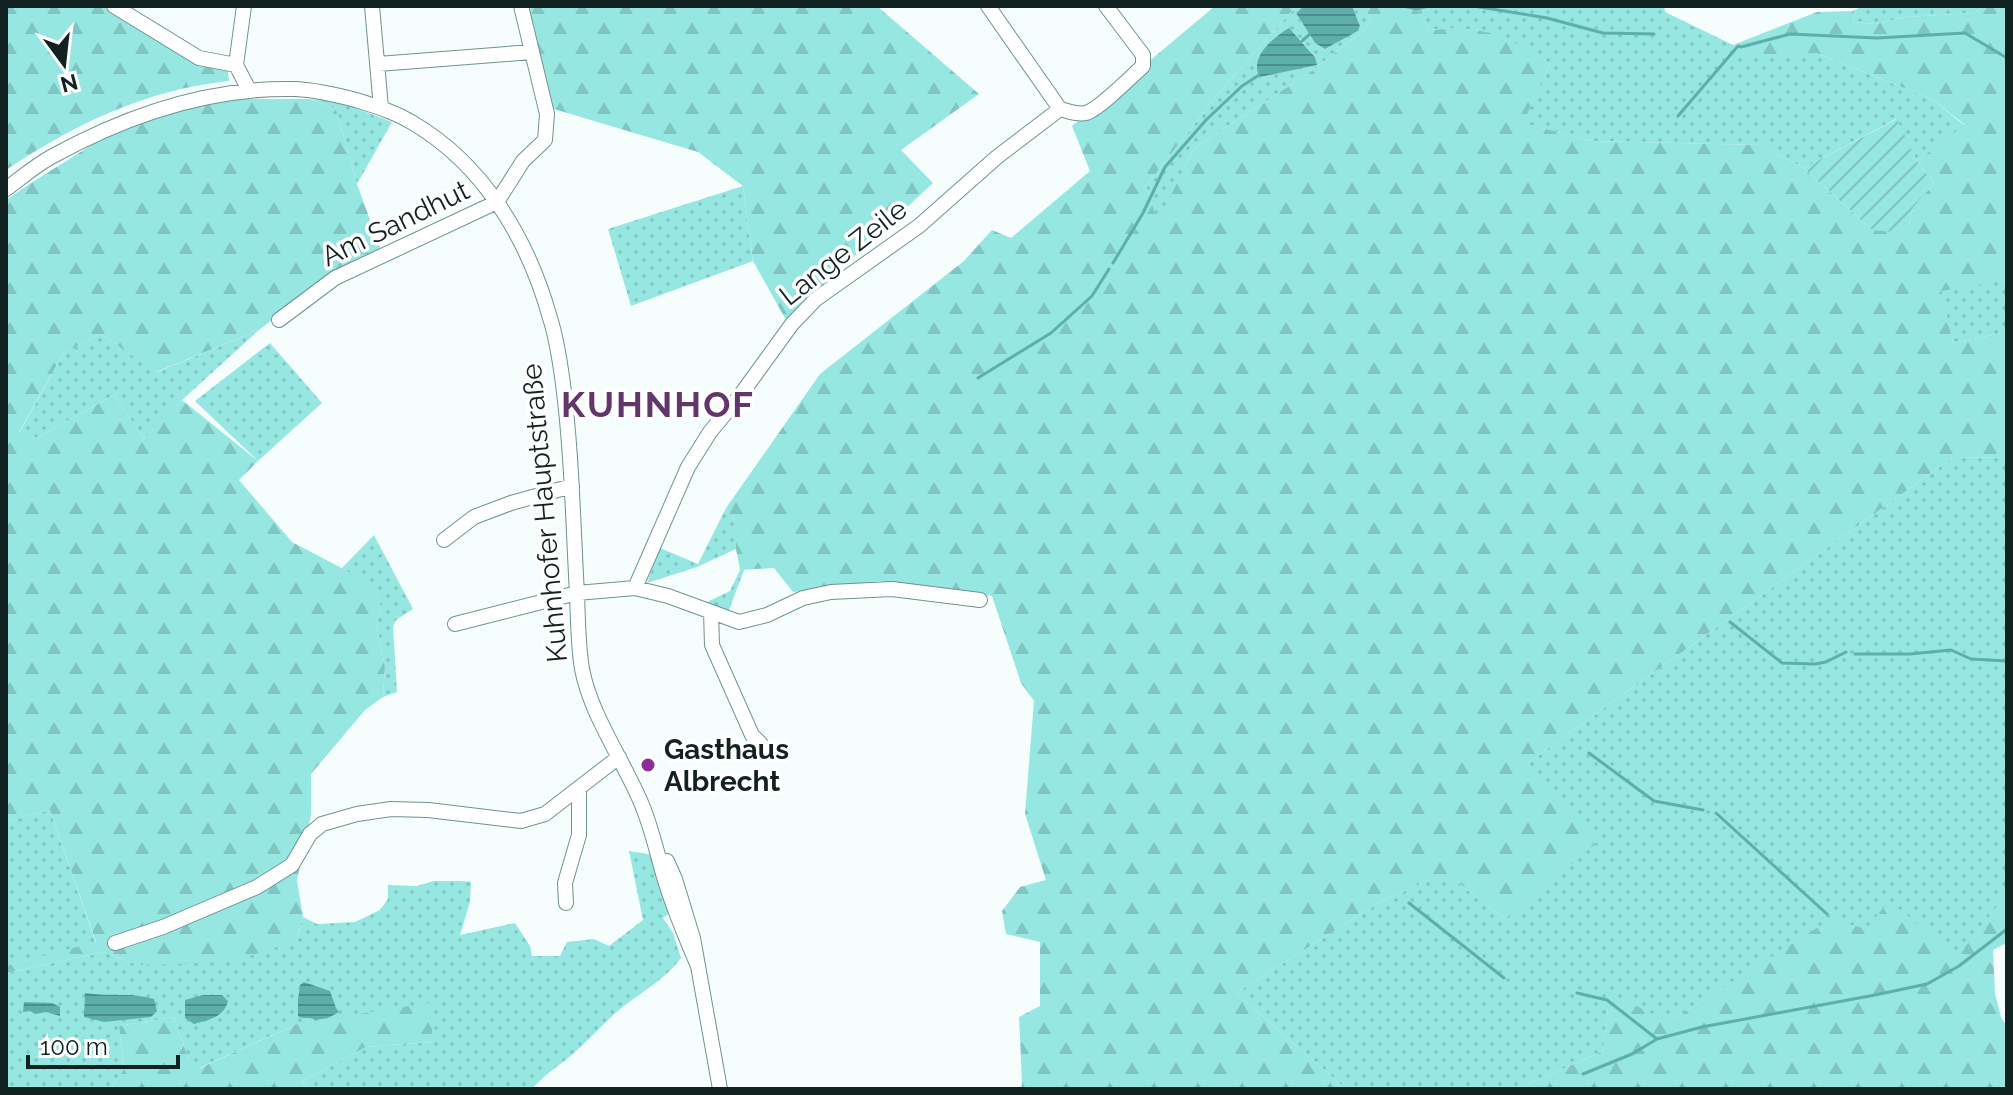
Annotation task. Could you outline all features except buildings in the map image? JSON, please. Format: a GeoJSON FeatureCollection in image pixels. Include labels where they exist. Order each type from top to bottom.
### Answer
{"type":"FeatureCollection","features":[{"type":"Feature","properties":{"kind":"street"},"geometry":{"type":"LineString","coordinates":[[114,6],[199,58],[236,65]]}},
{"type":"Feature","properties":{"kind":"street"},"geometry":{"type":"LineString","coordinates":[[244,6],[236,65],[249,90]]}},
{"type":"Feature","properties":{"kind":"street"},"geometry":{"type":"LineString","coordinates":[[372,6],[381,108]]}},
{"type":"Feature","properties":{"kind":"street"},"geometry":{"type":"LineString","coordinates":[[497,202],[523,161],[545,140],[547,114],[521,6]]}},
{"type":"Feature","properties":{"kind":"street"},"geometry":{"type":"LineString","coordinates":[[988,6],[1060,109],[1072,113],[1086,113],[1096,107],[1143,66],[1143,55],[1106,6]]}},
{"type":"Feature","properties":{"kind":"street"},"geometry":{"type":"LineString","coordinates":[[378,64],[532,52]]}},
{"type":"Feature","properties":{"kind":"street","name":"Kuhnhofer Hauptstraße"},"geometry":{"type":"LineString","coordinates":[[6,189],[47,159],[101,131],[159,109],[249,90],[299,89],[339,95],[381,108],[411,122],[469,165],[522,243],[551,319],[570,433],[583,670],[590,697],[633,783],[651,829],[673,905],[698,966]]}},
{"type":"Feature","properties":{"kind":"street","name":"Lange Zeile"},"geometry":{"type":"LineString","coordinates":[[635,588],[688,467],[710,432],[792,324],[816,299],[919,226],[997,157],[1060,109]]}},
{"type":"Feature","properties":{"kind":"street","name":"Am Sandhut"},"geometry":{"type":"LineString","coordinates":[[279,320],[335,278],[497,202]]}},
{"type":"Feature","properties":{"kind":"street"},"geometry":{"type":"LineString","coordinates":[[444,540],[474,517],[572,486]]}},
{"type":"Feature","properties":{"kind":"street"},"geometry":{"type":"LineString","coordinates":[[455,624],[577,593],[635,588],[668,596],[739,622],[767,615],[803,598],[831,592],[892,589],[980,600]]}},
{"type":"Feature","properties":{"kind":"street"},"geometry":{"type":"LineString","coordinates":[[711,612],[712,645],[752,735],[761,744]]}},
{"type":"Feature","properties":{"kind":"street"},"geometry":{"type":"LineString","coordinates":[[115,943],[163,927],[257,887],[292,865],[310,834],[322,824],[391,809],[428,810],[521,821],[545,814],[619,757]]}},
{"type":"Feature","properties":{"kind":"street"},"geometry":{"type":"LineString","coordinates":[[566,903],[565,883],[579,835],[579,789]]}},
{"type":"Feature","properties":{"kind":"street"},"geometry":{"type":"LineString","coordinates":[[651,829],[675,879],[689,920],[720,1089]]}},
{"type":"Feature","properties":{"kind":"green space"},"geometry":{"type":"Polygon","coordinates":[[[6,6],[117,6],[198,61],[227,64],[229,81],[168,92],[112,112],[58,138],[6,170],[6,6]]]}},
{"type":"Feature","properties":{"kind":"green space"},"geometry":{"type":"Polygon","coordinates":[[[525,6],[877,6],[979,94],[901,150],[933,183],[786,320],[753,261],[743,186],[698,152],[547,107],[525,6]]]}},
{"type":"Feature","properties":{"kind":"green space"},"geometry":{"type":"Polygon","coordinates":[[[1215,6],[1298,6],[1217,95],[1146,186],[1158,222],[1194,148],[1309,73],[1364,30],[1371,18],[1362,6],[1403,6],[1418,11],[1430,30],[1465,29],[1494,34],[1520,45],[1550,64],[1523,123],[1592,141],[1761,145],[1804,168],[1872,230],[1909,224],[1913,208],[1934,183],[1917,161],[1965,125],[1932,99],[1816,53],[1751,58],[1733,45],[1817,12],[1852,11],[1854,22],[1876,24],[1905,17],[1974,13],[1985,6],[2007,6],[2007,280],[1941,291],[1953,343],[2007,332],[2007,457],[1952,458],[1525,765],[1599,841],[1505,919],[1455,880],[1429,880],[1380,902],[1236,993],[1346,1089],[1021,1089],[1019,1017],[1040,1006],[1040,942],[1006,934],[1002,911],[1020,887],[1046,880],[1025,814],[1034,701],[1021,683],[992,596],[880,581],[793,592],[774,568],[740,570],[736,522],[726,508],[820,374],[964,261],[992,230],[1011,238],[1090,171],[1072,126],[1215,6]]]}},
{"type":"Feature","properties":{"kind":"green space"},"geometry":{"type":"Polygon","coordinates":[[[1298,6],[1304,6],[1296,13],[1315,43],[1325,49],[1358,31],[1360,26],[1352,6],[1362,6],[1371,18],[1364,30],[1309,73],[1194,148],[1158,223],[1146,186],[1217,95],[1298,6]],[[1300,39],[1260,77],[1316,65],[1315,57],[1300,39]]]}},
{"type":"Feature","properties":{"kind":"green space"},"geometry":{"type":"Polygon","coordinates":[[[1403,6],[1664,6],[1665,12],[1751,57],[1816,53],[1932,99],[1965,126],[1917,161],[1896,119],[1804,168],[1761,145],[1592,141],[1522,123],[1550,64],[1493,34],[1465,29],[1430,30],[1418,11],[1403,6]]]}},
{"type":"Feature","properties":{"kind":"green space"},"geometry":{"type":"Polygon","coordinates":[[[1858,6],[1985,6],[1974,13],[1905,17],[1876,24],[1854,22],[1852,11],[1858,6]]]}},
{"type":"Feature","properties":{"kind":"green space"},"geometry":{"type":"Polygon","coordinates":[[[231,99],[309,99],[336,109],[357,184],[381,250],[331,274],[259,330],[156,372],[101,334],[63,354],[19,432],[36,438],[114,395],[144,439],[182,400],[258,461],[239,480],[292,542],[375,588],[381,608],[376,623],[385,666],[383,697],[365,710],[311,774],[311,815],[297,880],[303,917],[296,941],[231,962],[139,965],[104,952],[6,973],[6,966],[96,942],[50,810],[6,821],[6,200],[106,136],[162,115],[231,99]]]}},
{"type":"Feature","properties":{"kind":"green space"},"geometry":{"type":"Polygon","coordinates":[[[309,99],[340,102],[392,122],[357,184],[336,109],[309,99]]]}},
{"type":"Feature","properties":{"kind":"green space"},"geometry":{"type":"Polygon","coordinates":[[[1897,119],[1917,161],[1934,183],[1913,208],[1909,224],[1895,232],[1872,230],[1804,168],[1897,119]]]}},
{"type":"Feature","properties":{"kind":"green space"},"geometry":{"type":"Polygon","coordinates":[[[743,186],[753,261],[631,306],[608,229],[743,186]]]}},
{"type":"Feature","properties":{"kind":"green space"},"geometry":{"type":"Polygon","coordinates":[[[2007,280],[2007,332],[1953,343],[1940,290],[2007,280]]]}},
{"type":"Feature","properties":{"kind":"green space"},"geometry":{"type":"Polygon","coordinates":[[[259,330],[144,439],[114,395],[36,438],[19,433],[63,354],[101,334],[157,372],[259,330]]]}},
{"type":"Feature","properties":{"kind":"green space"},"geometry":{"type":"Polygon","coordinates":[[[270,343],[322,403],[258,461],[195,401],[270,343]]]}},
{"type":"Feature","properties":{"kind":"green space"},"geometry":{"type":"Polygon","coordinates":[[[2007,457],[2007,894],[1958,957],[1831,920],[1669,1022],[1608,1010],[1603,1051],[1518,1089],[1346,1089],[1236,993],[1380,902],[1429,880],[1455,880],[1505,919],[1525,765],[1952,458],[2007,457]]]}},
{"type":"Feature","properties":{"kind":"green space"},"geometry":{"type":"Polygon","coordinates":[[[726,508],[736,522],[736,549],[697,567],[647,583],[660,548],[698,564],[726,508]]]}},
{"type":"Feature","properties":{"kind":"green space"},"geometry":{"type":"Polygon","coordinates":[[[374,535],[413,609],[396,620],[393,627],[397,692],[383,697],[385,666],[376,623],[381,608],[375,589],[342,568],[374,535]]]}},
{"type":"Feature","properties":{"kind":"green space"},"geometry":{"type":"Polygon","coordinates":[[[740,570],[744,570],[728,613],[703,604],[730,591],[740,570]]]}},
{"type":"Feature","properties":{"kind":"green space"},"geometry":{"type":"Polygon","coordinates":[[[50,810],[96,943],[6,966],[6,821],[50,810]]]}},
{"type":"Feature","properties":{"kind":"green space"},"geometry":{"type":"Polygon","coordinates":[[[629,851],[653,855],[671,912],[663,918],[673,933],[681,958],[661,978],[617,1011],[532,1089],[308,1089],[302,1081],[366,1047],[431,1042],[297,1024],[199,1068],[188,1058],[174,1017],[119,1026],[124,1069],[111,1089],[6,1089],[6,973],[104,952],[139,965],[296,941],[303,917],[317,924],[355,922],[380,910],[388,899],[388,885],[417,886],[434,881],[471,882],[470,902],[460,935],[515,923],[530,946],[532,956],[560,956],[567,942],[594,939],[609,946],[643,920],[629,851]]]}},
{"type":"Feature","properties":{"kind":"green space"},"geometry":{"type":"Polygon","coordinates":[[[2007,894],[2007,943],[1993,950],[1995,993],[2007,1027],[2007,1089],[1518,1089],[1603,1051],[1608,1009],[1624,1000],[1669,1022],[1831,919],[1866,929],[1889,901],[1958,956],[2007,894]]]}},
{"type":"Feature","properties":{"kind":"green space"},"geometry":{"type":"Polygon","coordinates":[[[435,1002],[431,1042],[366,1047],[302,1081],[308,1089],[111,1089],[124,1069],[119,1026],[174,1017],[188,1058],[200,1068],[297,1024],[435,1002]]]}},
{"type":"Feature","properties":{"kind":"shaded area"},"geometry":{"type":"Polygon","coordinates":[[[1304,6],[1352,6],[1360,26],[1358,31],[1325,49],[1315,43],[1296,13],[1304,6]]]}},
{"type":"Feature","properties":{"kind":"shaded area"},"geometry":{"type":"Polygon","coordinates":[[[1289,28],[1315,57],[1317,65],[1260,77],[1257,63],[1264,49],[1289,28]]]}},
{"type":"Feature","properties":{"kind":"shaded area"},"geometry":{"type":"Polygon","coordinates":[[[304,982],[330,991],[339,1012],[315,1020],[298,1016],[300,985],[304,982]]]}},
{"type":"Feature","properties":{"kind":"shaded area"},"geometry":{"type":"Polygon","coordinates":[[[85,993],[154,999],[157,1011],[151,1017],[104,1022],[84,1017],[85,993]]]}},
{"type":"Feature","properties":{"kind":"shaded area"},"geometry":{"type":"Polygon","coordinates":[[[203,995],[222,995],[228,1001],[219,1014],[194,1024],[185,1018],[185,1000],[203,995]]]}},
{"type":"Feature","properties":{"kind":"shaded area"},"geometry":{"type":"Polygon","coordinates":[[[24,1002],[52,1003],[60,1007],[60,1016],[46,1012],[23,1012],[24,1002]]]}},
{"type":"Feature","properties":{"kind":"waterway"},"geometry":{"type":"LineString","coordinates":[[1403,6],[1417,9],[1428,6]]}},
{"type":"Feature","properties":{"kind":"waterway"},"geometry":{"type":"LineString","coordinates":[[1473,6],[1547,18],[1603,33],[1654,34]]}},
{"type":"Feature","properties":{"kind":"waterway"},"geometry":{"type":"LineString","coordinates":[[1678,116],[1738,46],[1790,34],[1877,38],[1965,33],[2007,58]]}},
{"type":"Feature","properties":{"kind":"waterway"},"geometry":{"type":"LineString","coordinates":[[1302,41],[1310,34]]}},
{"type":"Feature","properties":{"kind":"waterway"},"geometry":{"type":"LineString","coordinates":[[1113,263],[1143,213],[1165,167],[1206,120],[1242,86],[1259,75]]}},
{"type":"Feature","properties":{"kind":"waterway"},"geometry":{"type":"LineString","coordinates":[[978,378],[1051,333],[1092,296],[1109,269]]}},
{"type":"Feature","properties":{"kind":"waterway"},"geometry":{"type":"LineString","coordinates":[[1730,622],[1782,663],[1815,664],[1846,652]]}},
{"type":"Feature","properties":{"kind":"waterway"},"geometry":{"type":"LineString","coordinates":[[1855,654],[1951,650],[1971,659],[2007,661]]}},
{"type":"Feature","properties":{"kind":"waterway"},"geometry":{"type":"LineString","coordinates":[[1589,753],[1654,801],[1703,810]]}},
{"type":"Feature","properties":{"kind":"waterway"},"geometry":{"type":"LineString","coordinates":[[1716,813],[1827,914]]}},
{"type":"Feature","properties":{"kind":"waterway"},"geometry":{"type":"LineString","coordinates":[[1409,903],[1504,978]]}},
{"type":"Feature","properties":{"kind":"waterway"},"geometry":{"type":"LineString","coordinates":[[1583,1074],[1632,1054],[1657,1039],[1702,1027],[1927,984],[1959,966],[2007,929]]}},
{"type":"Feature","properties":{"kind":"waterway"},"geometry":{"type":"LineString","coordinates":[[1577,993],[1607,1000],[1657,1039]]}},
{"type":"Feature","properties":{"kind":"place","name":"Gasthaus Albrecht"},"geometry":{"type":"Point","coordinates":[648,765]}},
{"type":"Feature","properties":{"kind":"district","name":"KUHNHOF"},"geometry":{"type":"Point","coordinates":[658,404]}}]}
